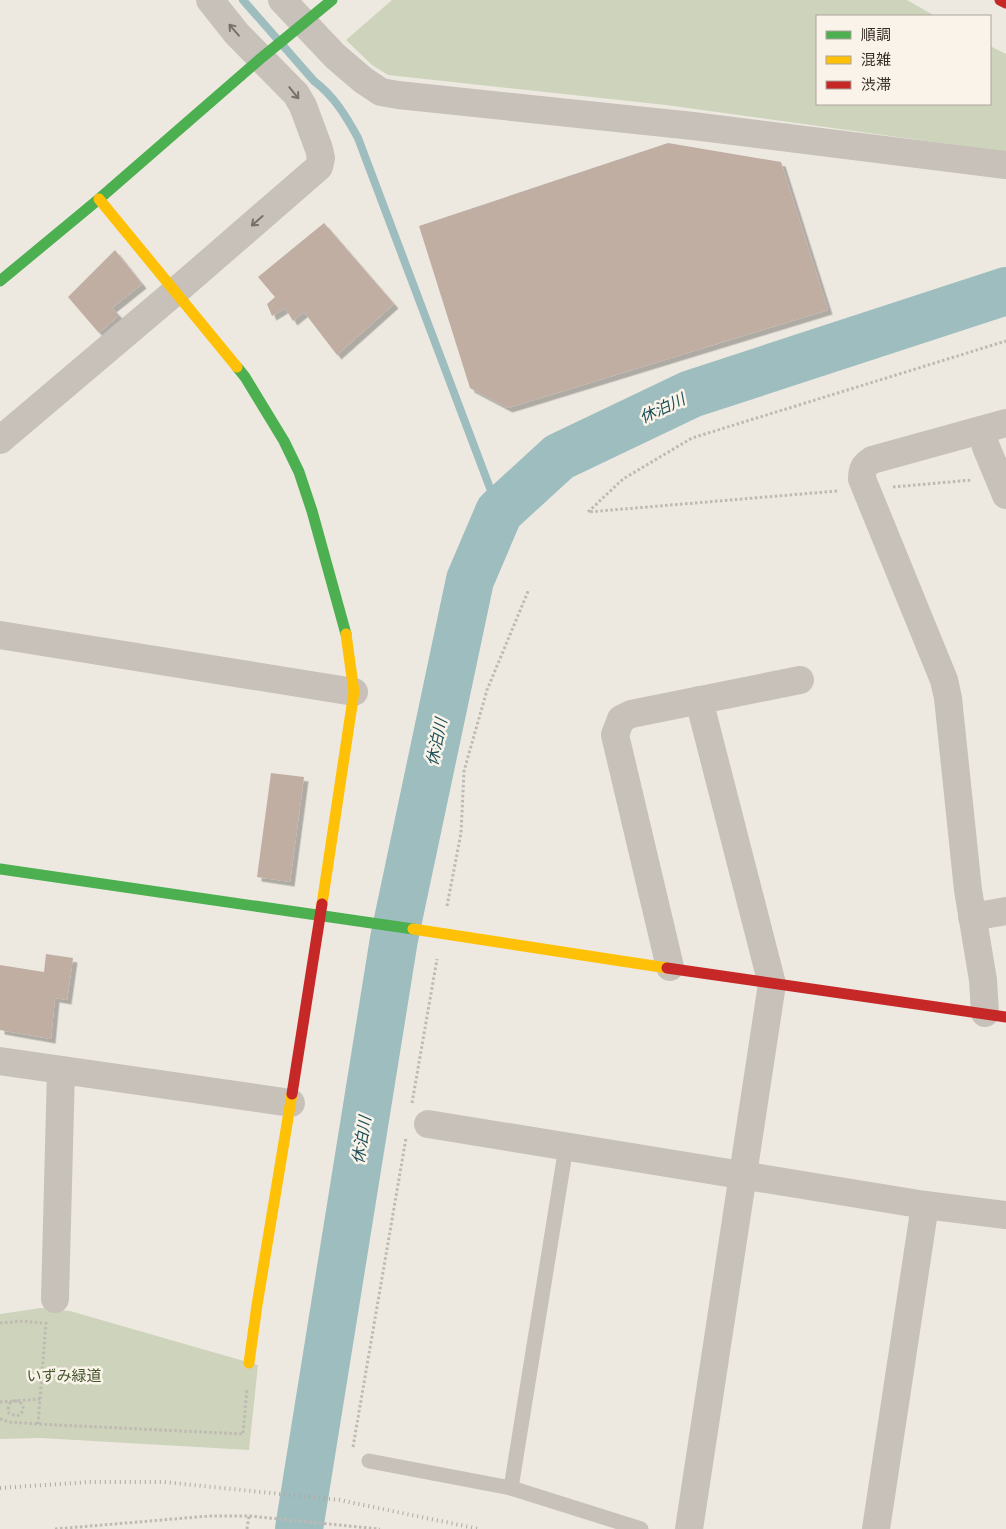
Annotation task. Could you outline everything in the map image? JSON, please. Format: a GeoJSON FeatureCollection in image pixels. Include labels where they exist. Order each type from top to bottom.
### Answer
{"type":"FeatureCollection","features":[{"type":"Feature","properties":{"kind":"main road"},"geometry":{"type":"LineString","coordinates":[[0,280],[99,199],[265,55],[332,0]]}},
{"type":"Feature","properties":{"kind":"main road"},"geometry":{"type":"LineString","coordinates":[[1000,0],[1006,3]]}},
{"type":"Feature","properties":{"kind":"main road"},"geometry":{"type":"LineString","coordinates":[[99,199],[245,377],[284,441],[312,511],[346,632],[354,692],[292,1103],[257,1305],[249,1363]]}},
{"type":"Feature","properties":{"kind":"main road"},"geometry":{"type":"LineString","coordinates":[[0,868],[670,967],[772,984],[995,1015]]}},
{"type":"Feature","properties":{"kind":"street"},"geometry":{"type":"LineString","coordinates":[[0,440],[319,167],[321,158],[303,106],[296,94],[265,55],[237,34],[210,0]]}},
{"type":"Feature","properties":{"kind":"street"},"geometry":{"type":"LineString","coordinates":[[282,0],[298,28],[335,56],[362,80],[381,92],[693,126],[1006,165]]}},
{"type":"Feature","properties":{"kind":"street"},"geometry":{"type":"LineString","coordinates":[[993,426],[986,447],[1006,495]]}},
{"type":"Feature","properties":{"kind":"street"},"geometry":{"type":"LineString","coordinates":[[993,426],[872,460],[865,464],[862,478],[944,680],[948,698],[972,917],[983,980],[995,1015]]}},
{"type":"Feature","properties":{"kind":"street"},"geometry":{"type":"LineString","coordinates":[[0,634],[354,692]]}},
{"type":"Feature","properties":{"kind":"street"},"geometry":{"type":"LineString","coordinates":[[670,967],[615,735],[621,719],[631,714],[800,680]]}},
{"type":"Feature","properties":{"kind":"street"},"geometry":{"type":"LineString","coordinates":[[689,1529],[772,984],[700,700]]}},
{"type":"Feature","properties":{"kind":"street"},"geometry":{"type":"LineString","coordinates":[[972,917],[1006,910]]}},
{"type":"Feature","properties":{"kind":"street"},"geometry":{"type":"LineString","coordinates":[[0,1061],[292,1103]]}},
{"type":"Feature","properties":{"kind":"street"},"geometry":{"type":"LineString","coordinates":[[55,1299],[61,1070]]}},
{"type":"Feature","properties":{"kind":"street"},"geometry":{"type":"LineString","coordinates":[[418,1121],[566,1147],[925,1205],[1006,1216]]}},
{"type":"Feature","properties":{"kind":"street"},"geometry":{"type":"LineString","coordinates":[[876,1529],[925,1205]]}},
{"type":"Feature","properties":{"kind":"lane"},"geometry":{"type":"LineString","coordinates":[[511,1488],[566,1147]]}},
{"type":"Feature","properties":{"kind":"lane"},"geometry":{"type":"LineString","coordinates":[[369,1460],[511,1488],[641,1529]]}},
{"type":"Feature","properties":{"kind":"path"},"geometry":{"type":"LineString","coordinates":[[837,492],[588,512],[623,478],[692,438],[1006,341]]}},
{"type":"Feature","properties":{"kind":"path"},"geometry":{"type":"LineString","coordinates":[[887,487],[976,480]]}},
{"type":"Feature","properties":{"kind":"path"},"geometry":{"type":"LineString","coordinates":[[352,1448],[418,1121],[437,932],[461,833],[464,771],[487,690],[528,589]]}},
{"type":"Feature","properties":{"kind":"path"},"geometry":{"type":"LineString","coordinates":[[38,1424],[46,1316],[55,1299]]}},
{"type":"Feature","properties":{"kind":"path"},"geometry":{"type":"LineString","coordinates":[[0,1323],[23,1321],[46,1324]]}},
{"type":"Feature","properties":{"kind":"path"},"geometry":{"type":"LineString","coordinates":[[0,1419],[8,1422],[38,1424],[243,1434],[249,1363]]}},
{"type":"Feature","properties":{"kind":"path"},"geometry":{"type":"LineString","coordinates":[[0,1402],[19,1401],[23,1405],[24,1409],[20,1415],[14,1416],[9,1413],[8,1409],[10,1403],[13,1401],[40,1399]]}},
{"type":"Feature","properties":{"kind":"path"},"geometry":{"type":"LineString","coordinates":[[55,1529],[209,1516],[257,1516],[380,1529]]}},
{"type":"Feature","properties":{"kind":"path"},"geometry":{"type":"LineString","coordinates":[[248,1529],[249,1516]]}},
{"type":"Feature","properties":{"kind":"green space"},"geometry":{"type":"Polygon","coordinates":[[[392,0],[907,0],[933,15],[816,15],[816,105],[991,105],[991,46],[1006,54],[1006,152],[666,105],[388,75],[372,65],[346,40],[392,0]]]}},
{"type":"Feature","properties":{"kind":"green space","name":"いずみ緑道"},"geometry":{"type":"Polygon","coordinates":[[[41,1308],[70,1311],[258,1365],[249,1450],[41,1438],[0,1439],[0,1314],[41,1308]]]}},
{"type":"Feature","properties":{"kind":"building"},"geometry":{"type":"Polygon","coordinates":[[[668,143],[781,162],[828,310],[508,408],[470,388],[419,226],[668,143]]]}},
{"type":"Feature","properties":{"kind":"building"},"geometry":{"type":"Polygon","coordinates":[[[324,223],[394,304],[337,355],[304,312],[293,321],[285,308],[272,316],[267,304],[275,297],[258,277],[324,223]]]}},
{"type":"Feature","properties":{"kind":"building"},"geometry":{"type":"Polygon","coordinates":[[[115,250],[142,284],[112,308],[119,315],[99,333],[68,297],[115,250]]]}},
{"type":"Feature","properties":{"kind":"building"},"geometry":{"type":"Polygon","coordinates":[[[271,773],[304,777],[290,882],[257,877],[271,773]]]}},
{"type":"Feature","properties":{"kind":"building"},"geometry":{"type":"Polygon","coordinates":[[[46,954],[73,958],[67,1000],[55,998],[51,1039],[0,1030],[0,965],[44,972],[46,954]]]}},
{"type":"Feature","properties":{"kind":"waterway"},"geometry":{"type":"LineString","coordinates":[[243,0],[314,81],[334,100],[358,138],[499,512]]}},
{"type":"Feature","properties":{"kind":"waterway","name":"休泊川"},"geometry":{"type":"LineString","coordinates":[[299,1529],[394,939],[470,580],[499,512],[559,457],[691,394],[1006,291]]}},
{"type":"Feature","properties":{"kind":"railway"},"geometry":{"type":"LineString","coordinates":[[0,1488],[90,1482],[164,1482],[339,1500],[479,1529]]}},
{"type":"Feature","properties":{"kind":"traffic: fast"},"geometry":{"type":"LineString","coordinates":[[0,281],[332,0]]}},
{"type":"Feature","properties":{"kind":"traffic: fast"},"geometry":{"type":"LineString","coordinates":[[237,367],[284,441],[299,472],[312,511],[346,634]]}},
{"type":"Feature","properties":{"kind":"traffic: fast"},"geometry":{"type":"LineString","coordinates":[[0,869],[413,929]]}},
{"type":"Feature","properties":{"kind":"traffic: slow"},"geometry":{"type":"LineString","coordinates":[[99,199],[237,367]]}},
{"type":"Feature","properties":{"kind":"traffic: slow"},"geometry":{"type":"LineString","coordinates":[[322,904],[354,692],[346,634]]}},
{"type":"Feature","properties":{"kind":"traffic: slow"},"geometry":{"type":"LineString","coordinates":[[413,929],[667,968]]}},
{"type":"Feature","properties":{"kind":"traffic: slow"},"geometry":{"type":"LineString","coordinates":[[249,1363],[292,1094]]}},
{"type":"Feature","properties":{"kind":"traffic: jam"},"geometry":{"type":"LineString","coordinates":[[1000,0],[1006,3]]}},
{"type":"Feature","properties":{"kind":"traffic: jam"},"geometry":{"type":"LineString","coordinates":[[292,1094],[322,904]]}},
{"type":"Feature","properties":{"kind":"traffic: jam"},"geometry":{"type":"LineString","coordinates":[[667,968],[1006,1017]]}}]}
